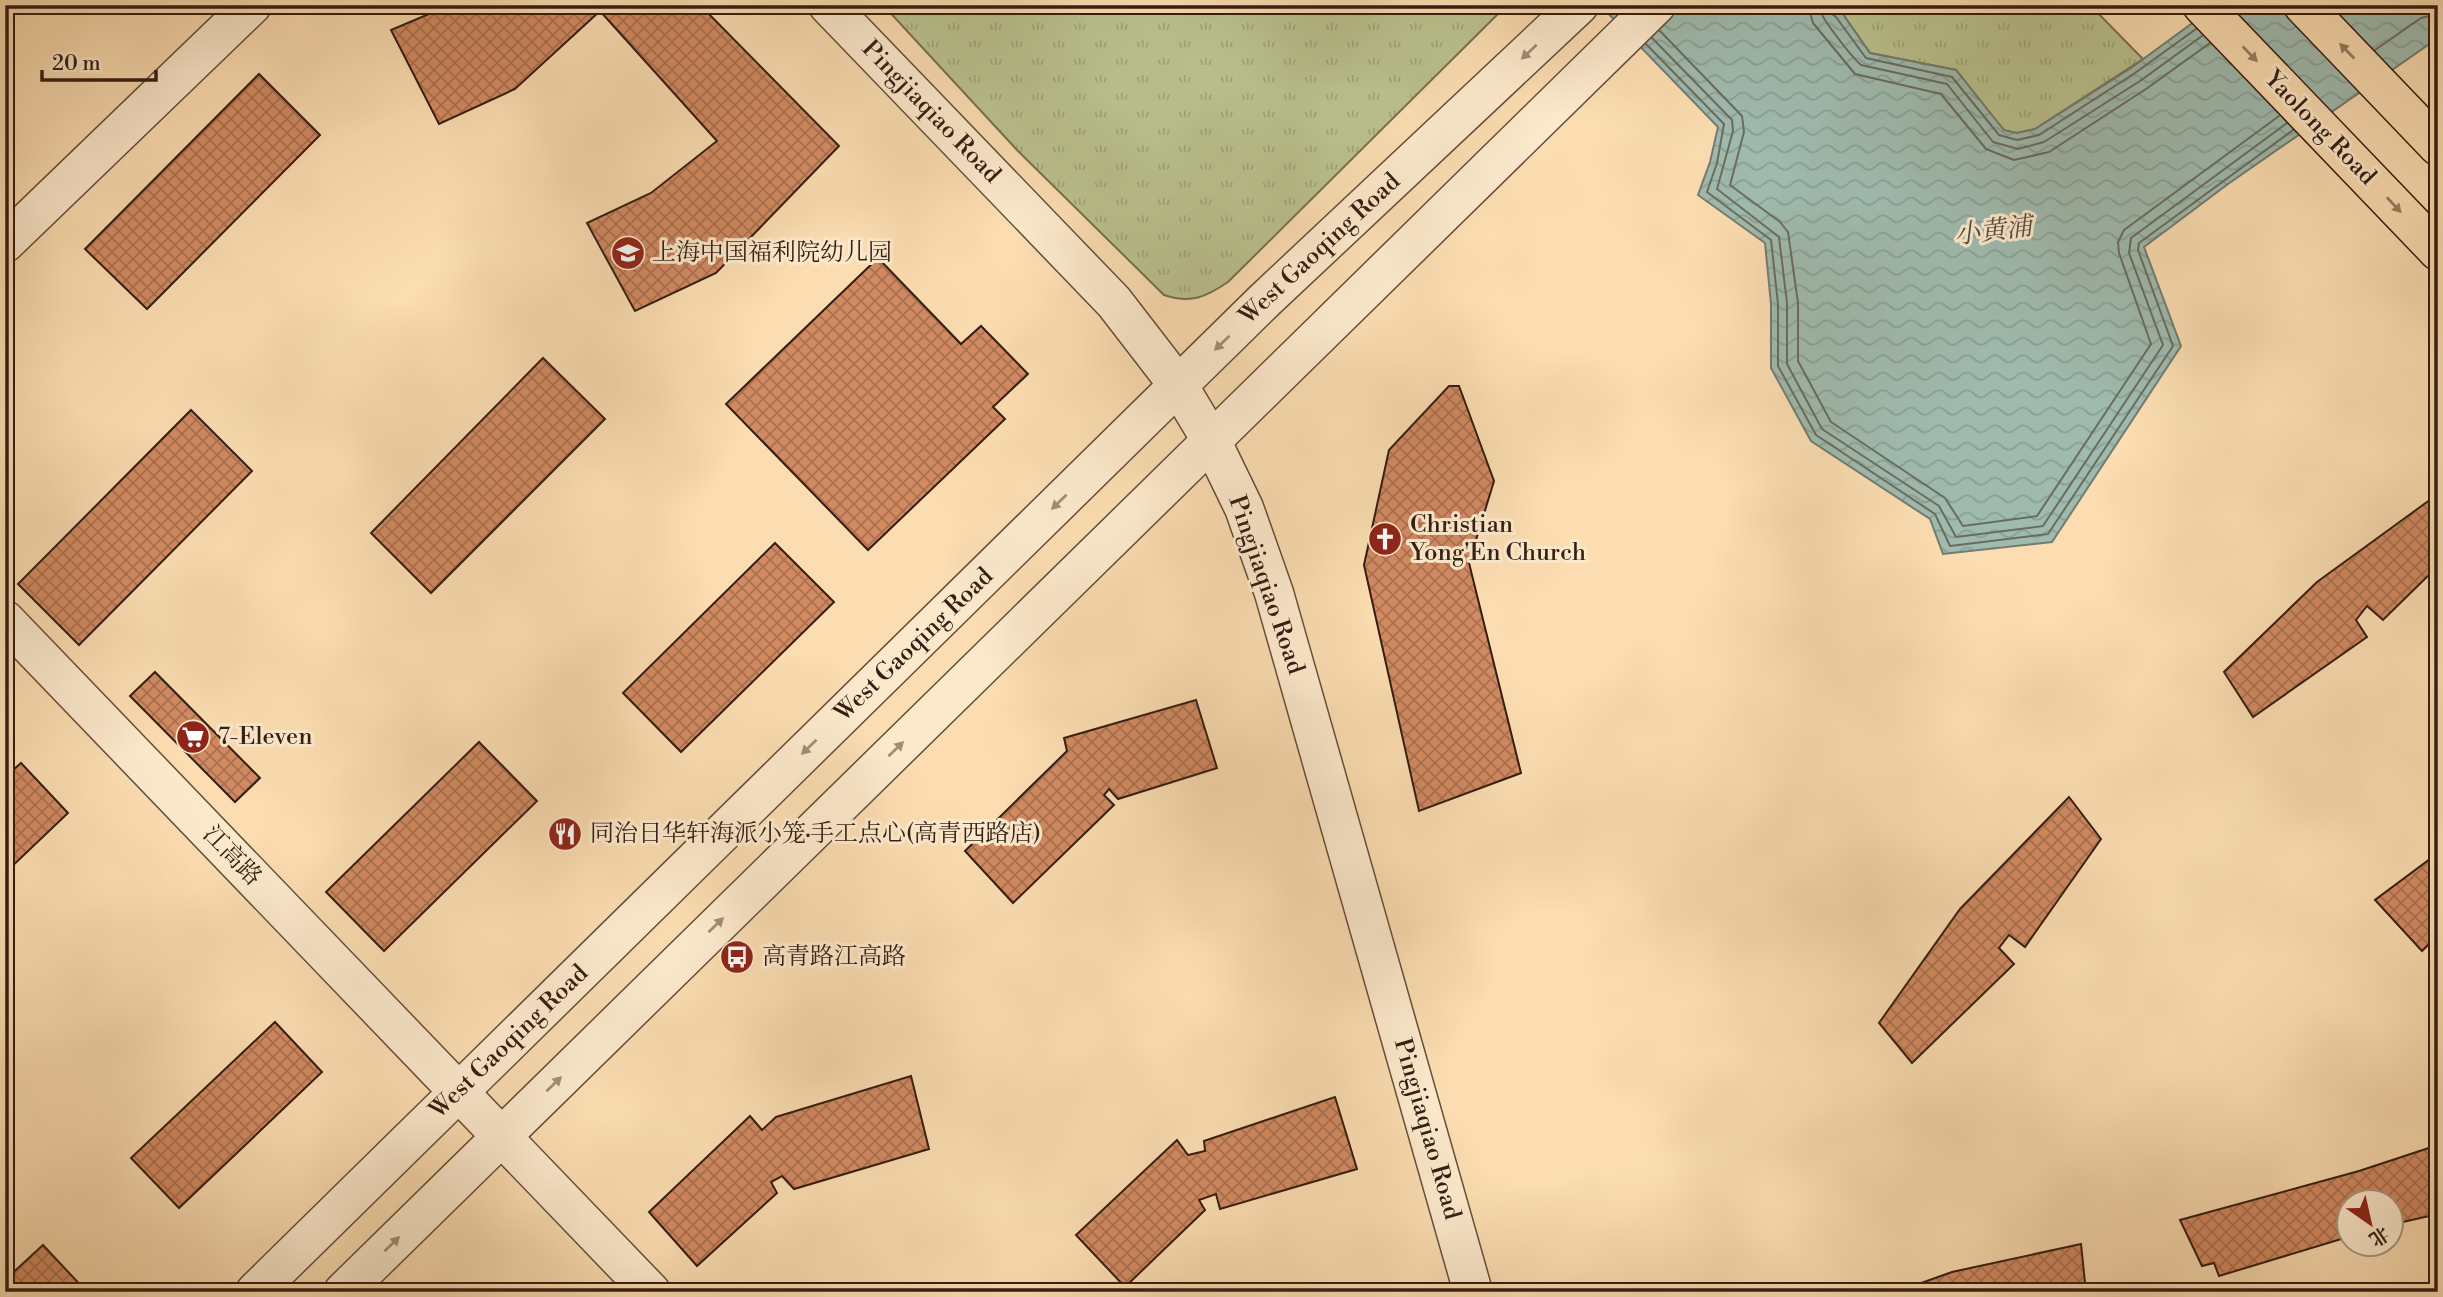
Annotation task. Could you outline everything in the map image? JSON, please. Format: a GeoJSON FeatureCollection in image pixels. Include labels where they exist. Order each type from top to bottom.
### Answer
{"type":"FeatureCollection","features":[{"type":"Feature","properties":{"kind":"main road","name":"Yaolong Road"},"geometry":{"type":"LineString","coordinates":[[2202,5],[2438,251]]}},
{"type":"Feature","properties":{"kind":"main road"},"geometry":{"type":"LineString","coordinates":[[2303,5],[2438,146]]}},
{"type":"Feature","properties":{"kind":"street"},"geometry":{"type":"LineString","coordinates":[[5,243],[252,5]]}},
{"type":"Feature","properties":{"kind":"street","name":"Pingjiaqiao Road"},"geometry":{"type":"LineString","coordinates":[[828,5],[1114,302],[1178,385],[1211,440],[1244,508],[1274,593],[1473,1292]]}},
{"type":"Feature","properties":{"kind":"street","name":"West Gaoqing Road"},"geometry":{"type":"LineString","coordinates":[[255,1292],[1178,385],[1579,5]]}},
{"type":"Feature","properties":{"kind":"street"},"geometry":{"type":"LineString","coordinates":[[343,1292],[1657,5]]}},
{"type":"Feature","properties":{"kind":"street","name":"江高路"},"geometry":{"type":"LineString","coordinates":[[5,620],[651,1292]]}},
{"type":"Feature","properties":{"kind":"green space"},"geometry":{"type":"Polygon","coordinates":[[[883,5],[1507,5],[1228,282],[1198,298],[1182,299],[1164,295],[1017,150],[883,5]]]}},
{"type":"Feature","properties":{"kind":"green space"},"geometry":{"type":"Polygon","coordinates":[[[1825,5],[2090,5],[2143,59],[2035,129],[2017,133],[2004,131],[1956,70],[1870,53],[1840,10],[1825,5]]]}},
{"type":"Feature","properties":{"kind":"water","name":"小黄浦"},"geometry":{"type":"Polygon","coordinates":[[[1600,5],[1825,5],[1840,10],[1870,53],[1956,70],[2004,130],[2017,133],[2035,129],[2131,68],[2217,5],[2438,5],[2438,38],[2228,184],[2144,247],[2181,346],[2052,542],[1943,554],[1930,519],[1811,441],[1771,368],[1771,304],[1765,243],[1698,195],[1710,162],[1718,127],[1600,5]]]}},
{"type":"Feature","properties":{"kind":"building"},"geometry":{"type":"Polygon","coordinates":[[[450,5],[700,5],[839,146],[716,273],[635,311],[587,223],[651,193],[717,141],[600,11],[515,89],[439,124],[391,30],[450,5]]]}},
{"type":"Feature","properties":{"kind":"building"},"geometry":{"type":"Polygon","coordinates":[[[259,74],[320,135],[147,309],[85,249],[259,74]]]}},
{"type":"Feature","properties":{"kind":"building"},"geometry":{"type":"Polygon","coordinates":[[[878,258],[961,344],[981,326],[1028,374],[993,407],[1005,419],[868,550],[726,404],[878,258]]]}},
{"type":"Feature","properties":{"kind":"building"},"geometry":{"type":"Polygon","coordinates":[[[543,358],[605,419],[431,593],[371,533],[543,358]]]}},
{"type":"Feature","properties":{"kind":"building"},"geometry":{"type":"Polygon","coordinates":[[[1449,386],[1459,386],[1494,481],[1469,563],[1521,773],[1419,811],[1364,565],[1389,450],[1449,386]]]}},
{"type":"Feature","properties":{"kind":"building"},"geometry":{"type":"Polygon","coordinates":[[[191,410],[252,471],[79,645],[18,584],[191,410]]]}},
{"type":"Feature","properties":{"kind":"building"},"geometry":{"type":"Polygon","coordinates":[[[2438,494],[2438,566],[2383,620],[2367,606],[2356,620],[2367,637],[2253,717],[2224,672],[2317,582],[2438,494]]]}},
{"type":"Feature","properties":{"kind":"building"},"geometry":{"type":"Polygon","coordinates":[[[775,543],[834,602],[681,752],[623,693],[775,543]]]}},
{"type":"Feature","properties":{"kind":"building"},"geometry":{"type":"Polygon","coordinates":[[[155,672],[260,778],[235,802],[130,696],[155,672]]]}},
{"type":"Feature","properties":{"kind":"building"},"geometry":{"type":"Polygon","coordinates":[[[1196,700],[1217,768],[1118,799],[1109,789],[1104,795],[1114,805],[1013,903],[965,851],[1067,751],[1064,738],[1196,700]]]}},
{"type":"Feature","properties":{"kind":"building"},"geometry":{"type":"Polygon","coordinates":[[[479,742],[537,801],[384,951],[326,892],[479,742]]]}},
{"type":"Feature","properties":{"kind":"building"},"geometry":{"type":"Polygon","coordinates":[[[21,763],[68,813],[5,873],[5,777],[21,763]]]}},
{"type":"Feature","properties":{"kind":"building"},"geometry":{"type":"Polygon","coordinates":[[[2069,797],[2101,839],[2025,947],[2009,935],[1999,948],[2014,964],[1912,1063],[1879,1023],[1960,909],[2069,797]]]}},
{"type":"Feature","properties":{"kind":"building"},"geometry":{"type":"Polygon","coordinates":[[[2438,853],[2438,935],[2422,951],[2375,900],[2438,853]]]}},
{"type":"Feature","properties":{"kind":"building"},"geometry":{"type":"Polygon","coordinates":[[[275,1022],[322,1072],[179,1208],[131,1158],[275,1022]]]}},
{"type":"Feature","properties":{"kind":"building"},"geometry":{"type":"Polygon","coordinates":[[[911,1076],[929,1149],[794,1189],[782,1176],[771,1182],[777,1193],[697,1266],[649,1212],[750,1116],[762,1130],[776,1117],[911,1076]]]}},
{"type":"Feature","properties":{"kind":"building"},"geometry":{"type":"Polygon","coordinates":[[[1335,1097],[1357,1169],[1220,1209],[1216,1194],[1199,1200],[1205,1210],[1125,1287],[1076,1235],[1177,1140],[1188,1155],[1205,1151],[1204,1141],[1335,1097]]]}},
{"type":"Feature","properties":{"kind":"building"},"geometry":{"type":"Polygon","coordinates":[[[2438,1145],[2438,1214],[2404,1222],[2404,1188],[2334,1188],[2334,1241],[2219,1276],[2214,1263],[2202,1266],[2180,1220],[2359,1171],[2438,1145]]]}},
{"type":"Feature","properties":{"kind":"building"},"geometry":{"type":"Polygon","coordinates":[[[2081,1244],[2086,1292],[1896,1292],[1952,1272],[2081,1244]]]}},
{"type":"Feature","properties":{"kind":"building"},"geometry":{"type":"Polygon","coordinates":[[[43,1245],[87,1292],[5,1292],[5,1280],[43,1245]]]}},
{"type":"Feature","properties":{"kind":"place","name":"上海中国福利院幼儿园"},"geometry":{"type":"Point","coordinates":[628,253]}},
{"type":"Feature","properties":{"kind":"place","name":"Christian Yong'En Church"},"geometry":{"type":"Point","coordinates":[1385,539]}},
{"type":"Feature","properties":{"kind":"place","name":"7-Eleven"},"geometry":{"type":"Point","coordinates":[193,737]}},
{"type":"Feature","properties":{"kind":"place","name":"同治日华轩海派小笼·手工点心(高青西路店)"},"geometry":{"type":"Point","coordinates":[565,834]}},
{"type":"Feature","properties":{"kind":"place","name":"高青路江高路"},"geometry":{"type":"Point","coordinates":[737,957]}}]}
